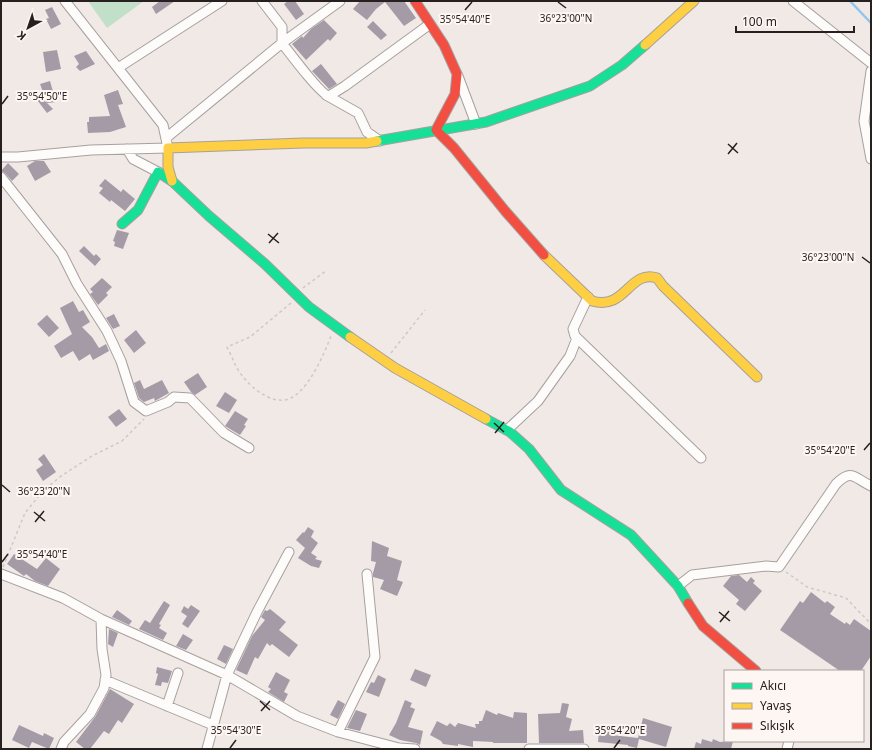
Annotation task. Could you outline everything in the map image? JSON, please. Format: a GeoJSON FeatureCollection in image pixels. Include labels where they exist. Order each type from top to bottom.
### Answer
{"type":"FeatureCollection","features":[{"type":"Feature","properties":{"kind":"street"},"geometry":{"type":"LineString","coordinates":[[65,1],[164,125],[168,148],[168,167],[172,181]]}},
{"type":"Feature","properties":{"kind":"street"},"geometry":{"type":"LineString","coordinates":[[118,68],[222,1]]}},
{"type":"Feature","properties":{"kind":"street"},"geometry":{"type":"LineString","coordinates":[[262,1],[282,27],[282,43],[326,96],[358,113],[367,132],[380,140]]}},
{"type":"Feature","properties":{"kind":"street"},"geometry":{"type":"LineString","coordinates":[[166,138],[282,43],[340,1]]}},
{"type":"Feature","properties":{"kind":"street"},"geometry":{"type":"LineString","coordinates":[[415,1],[444,45],[476,124]]}},
{"type":"Feature","properties":{"kind":"street"},"geometry":{"type":"LineString","coordinates":[[1,157],[18,157],[92,150],[304,143],[366,143],[486,122],[590,86],[622,65],[694,1]]}},
{"type":"Feature","properties":{"kind":"street"},"geometry":{"type":"LineString","coordinates":[[793,1],[871,63]]}},
{"type":"Feature","properties":{"kind":"street"},"geometry":{"type":"LineString","coordinates":[[326,96],[329,96],[345,86],[430,24]]}},
{"type":"Feature","properties":{"kind":"street"},"geometry":{"type":"LineString","coordinates":[[870,159],[864,121],[871,71]]}},
{"type":"Feature","properties":{"kind":"street"},"geometry":{"type":"LineString","coordinates":[[436,130],[455,94],[457,74]]}},
{"type":"Feature","properties":{"kind":"street"},"geometry":{"type":"LineString","coordinates":[[436,130],[454,148],[506,212],[549,260],[592,301],[599,304],[607,304],[617,298],[638,280],[649,276],[657,278],[663,286],[757,377]]}},
{"type":"Feature","properties":{"kind":"street"},"geometry":{"type":"LineString","coordinates":[[127,149],[133,159],[172,181],[209,216],[265,264],[309,307],[334,326],[395,368],[507,430],[529,449],[561,490],[631,535],[678,586],[703,626],[755,670]]}},
{"type":"Feature","properties":{"kind":"street"},"geometry":{"type":"LineString","coordinates":[[122,224],[138,210],[158,172]]}},
{"type":"Feature","properties":{"kind":"street"},"geometry":{"type":"LineString","coordinates":[[1,177],[62,254],[77,284],[107,331],[121,361],[134,402],[146,411],[168,402],[174,397],[190,398],[224,433],[249,448]]}},
{"type":"Feature","properties":{"kind":"street"},"geometry":{"type":"LineString","coordinates":[[588,297],[573,329],[577,338],[701,458]]}},
{"type":"Feature","properties":{"kind":"street"},"geometry":{"type":"LineString","coordinates":[[507,430],[538,401],[570,356],[577,338]]}},
{"type":"Feature","properties":{"kind":"street"},"geometry":{"type":"LineString","coordinates":[[678,586],[692,575],[766,566],[779,567],[836,484],[842,478],[846,475],[852,476],[871,486]]}},
{"type":"Feature","properties":{"kind":"street"},"geometry":{"type":"LineString","coordinates":[[207,749],[227,675],[257,612],[289,552]]}},
{"type":"Feature","properties":{"kind":"street"},"geometry":{"type":"LineString","coordinates":[[1,573],[63,598],[101,619],[227,675],[296,716],[338,732],[399,748],[415,749]]}},
{"type":"Feature","properties":{"kind":"street"},"geometry":{"type":"LineString","coordinates":[[338,732],[376,658],[367,574]]}},
{"type":"Feature","properties":{"kind":"street"},"geometry":{"type":"LineString","coordinates":[[61,749],[64,742],[90,714],[104,688],[106,675],[102,649],[101,619]]}},
{"type":"Feature","properties":{"kind":"street"},"geometry":{"type":"LineString","coordinates":[[167,706],[178,673]]}},
{"type":"Feature","properties":{"kind":"street"},"geometry":{"type":"LineString","coordinates":[[105,680],[213,725]]}},
{"type":"Feature","properties":{"kind":"street"},"geometry":{"type":"LineString","coordinates":[[529,749],[584,749]]}},
{"type":"Feature","properties":{"kind":"path"},"geometry":{"type":"LineString","coordinates":[[327,270],[250,337],[227,347],[237,368],[245,379],[270,398],[284,400],[294,396],[308,383],[325,352],[334,326]]}},
{"type":"Feature","properties":{"kind":"path"},"geometry":{"type":"LineString","coordinates":[[385,361],[425,310]]}},
{"type":"Feature","properties":{"kind":"path"},"geometry":{"type":"LineString","coordinates":[[1,573],[25,513],[42,492],[61,476],[92,456],[122,441],[145,418],[146,411]]}},
{"type":"Feature","properties":{"kind":"path"},"geometry":{"type":"LineString","coordinates":[[779,567],[807,587],[846,598],[871,624]]}},
{"type":"Feature","properties":{"kind":"green space"},"geometry":{"type":"Polygon","coordinates":[[[88,1],[144,1],[107,28],[88,1]]]}},
{"type":"Feature","properties":{"kind":"building"},"geometry":{"type":"Polygon","coordinates":[[[160,1],[175,1],[156,14],[152,7],[160,1]]]}},
{"type":"Feature","properties":{"kind":"building"},"geometry":{"type":"Polygon","coordinates":[[[288,1],[295,1],[304,14],[296,20],[284,4],[288,1]]]}},
{"type":"Feature","properties":{"kind":"building"},"geometry":{"type":"Polygon","coordinates":[[[360,1],[404,1],[416,18],[404,26],[385,2],[376,9],[367,20],[353,9],[360,1]]]}},
{"type":"Feature","properties":{"kind":"building"},"geometry":{"type":"Polygon","coordinates":[[[52,7],[61,24],[51,29],[46,19],[49,18],[45,10],[52,7]]]}},
{"type":"Feature","properties":{"kind":"building"},"geometry":{"type":"Polygon","coordinates":[[[324,20],[337,33],[330,41],[328,39],[306,60],[292,44],[302,36],[303,38],[311,29],[324,20]]]}},
{"type":"Feature","properties":{"kind":"building"},"geometry":{"type":"Polygon","coordinates":[[[373,21],[387,35],[381,40],[367,27],[373,21]]]}},
{"type":"Feature","properties":{"kind":"building"},"geometry":{"type":"Polygon","coordinates":[[[57,50],[61,69],[46,72],[43,52],[57,50]]]}},
{"type":"Feature","properties":{"kind":"building"},"geometry":{"type":"Polygon","coordinates":[[[86,51],[95,64],[80,71],[76,67],[79,64],[74,56],[86,51]]]}},
{"type":"Feature","properties":{"kind":"building"},"geometry":{"type":"Polygon","coordinates":[[[321,64],[337,84],[329,89],[312,71],[321,64]]]}},
{"type":"Feature","properties":{"kind":"building"},"geometry":{"type":"Polygon","coordinates":[[[50,81],[56,102],[47,103],[40,84],[50,81]]]}},
{"type":"Feature","properties":{"kind":"building"},"geometry":{"type":"Polygon","coordinates":[[[118,90],[123,104],[118,105],[126,127],[110,132],[88,133],[87,122],[89,122],[89,117],[110,116],[104,95],[118,90]]]}},
{"type":"Feature","properties":{"kind":"building"},"geometry":{"type":"Polygon","coordinates":[[[37,93],[53,109],[47,113],[34,96],[37,93]]]}},
{"type":"Feature","properties":{"kind":"building"},"geometry":{"type":"Polygon","coordinates":[[[35,161],[44,161],[51,172],[35,181],[27,166],[35,161]]]}},
{"type":"Feature","properties":{"kind":"building"},"geometry":{"type":"Polygon","coordinates":[[[8,163],[19,174],[12,181],[5,173],[1,171],[8,163]]]}},
{"type":"Feature","properties":{"kind":"building"},"geometry":{"type":"Polygon","coordinates":[[[105,179],[121,192],[123,189],[135,199],[125,211],[99,193],[103,188],[99,186],[105,179]]]}},
{"type":"Feature","properties":{"kind":"building"},"geometry":{"type":"Polygon","coordinates":[[[117,230],[129,233],[123,249],[114,246],[115,242],[113,241],[117,230]]]}},
{"type":"Feature","properties":{"kind":"building"},"geometry":{"type":"Polygon","coordinates":[[[84,246],[94,256],[96,254],[101,259],[95,266],[79,251],[84,246]]]}},
{"type":"Feature","properties":{"kind":"building"},"geometry":{"type":"Polygon","coordinates":[[[102,278],[112,287],[106,293],[108,295],[98,305],[90,294],[93,292],[90,289],[102,278]]]}},
{"type":"Feature","properties":{"kind":"building"},"geometry":{"type":"Polygon","coordinates":[[[73,301],[79,312],[83,310],[90,322],[82,327],[92,337],[99,348],[106,344],[109,351],[93,360],[90,354],[79,361],[73,351],[61,358],[54,346],[72,334],[60,308],[73,301]]]}},
{"type":"Feature","properties":{"kind":"building"},"geometry":{"type":"Polygon","coordinates":[[[114,314],[120,326],[113,329],[106,318],[114,314]]]}},
{"type":"Feature","properties":{"kind":"building"},"geometry":{"type":"Polygon","coordinates":[[[47,315],[59,328],[49,337],[37,324],[47,315]]]}},
{"type":"Feature","properties":{"kind":"building"},"geometry":{"type":"Polygon","coordinates":[[[136,330],[146,343],[134,353],[124,340],[136,330]]]}},
{"type":"Feature","properties":{"kind":"building"},"geometry":{"type":"Polygon","coordinates":[[[198,373],[207,387],[195,395],[184,382],[198,373]]]}},
{"type":"Feature","properties":{"kind":"building"},"geometry":{"type":"Polygon","coordinates":[[[140,380],[144,389],[162,380],[169,393],[155,401],[154,398],[144,402],[139,398],[134,383],[140,380]]]}},
{"type":"Feature","properties":{"kind":"building"},"geometry":{"type":"Polygon","coordinates":[[[225,392],[237,400],[229,413],[216,406],[225,392]]]}},
{"type":"Feature","properties":{"kind":"building"},"geometry":{"type":"Polygon","coordinates":[[[119,409],[127,419],[116,427],[108,417],[119,409]]]}},
{"type":"Feature","properties":{"kind":"building"},"geometry":{"type":"Polygon","coordinates":[[[235,411],[248,419],[244,425],[246,426],[240,435],[225,426],[235,411]]]}},
{"type":"Feature","properties":{"kind":"building"},"geometry":{"type":"Polygon","coordinates":[[[44,454],[56,472],[43,481],[36,470],[43,465],[38,459],[44,454]]]}},
{"type":"Feature","properties":{"kind":"building"},"geometry":{"type":"Polygon","coordinates":[[[308,527],[314,531],[311,537],[318,543],[311,553],[317,557],[315,559],[322,561],[319,568],[311,566],[298,558],[305,548],[296,540],[308,527]]]}},
{"type":"Feature","properties":{"kind":"building"},"geometry":{"type":"Polygon","coordinates":[[[372,541],[389,548],[387,556],[402,561],[397,580],[403,582],[397,596],[380,589],[384,580],[373,577],[376,562],[371,561],[372,541]]]}},
{"type":"Feature","properties":{"kind":"building"},"geometry":{"type":"Polygon","coordinates":[[[14,554],[37,569],[46,558],[60,569],[48,586],[35,581],[26,574],[24,576],[7,564],[14,554]]]}},
{"type":"Feature","properties":{"kind":"building"},"geometry":{"type":"Polygon","coordinates":[[[739,575],[747,582],[751,577],[755,581],[753,583],[762,591],[745,611],[736,604],[739,600],[723,586],[731,576],[739,575]]]}},
{"type":"Feature","properties":{"kind":"building"},"geometry":{"type":"Polygon","coordinates":[[[811,592],[825,603],[827,601],[835,607],[830,614],[845,624],[846,622],[850,625],[854,619],[871,631],[871,656],[862,670],[839,670],[780,630],[800,601],[803,603],[811,592]]]}},
{"type":"Feature","properties":{"kind":"building"},"geometry":{"type":"Polygon","coordinates":[[[164,601],[170,605],[159,624],[161,625],[159,628],[167,633],[163,640],[139,629],[145,620],[150,623],[164,601]]]}},
{"type":"Feature","properties":{"kind":"building"},"geometry":{"type":"Polygon","coordinates":[[[191,605],[200,611],[188,628],[182,624],[187,616],[181,612],[184,606],[188,609],[191,605]]]}},
{"type":"Feature","properties":{"kind":"building"},"geometry":{"type":"Polygon","coordinates":[[[270,609],[286,622],[279,630],[298,645],[289,657],[272,644],[270,646],[267,643],[258,659],[255,657],[247,675],[236,670],[252,636],[265,620],[261,617],[265,610],[267,611],[270,609]]]}},
{"type":"Feature","properties":{"kind":"building"},"geometry":{"type":"Polygon","coordinates":[[[117,610],[132,621],[129,625],[112,617],[117,610]]]}},
{"type":"Feature","properties":{"kind":"building"},"geometry":{"type":"Polygon","coordinates":[[[109,629],[118,633],[113,647],[108,644],[109,629]]]}},
{"type":"Feature","properties":{"kind":"building"},"geometry":{"type":"Polygon","coordinates":[[[183,634],[193,640],[186,650],[176,646],[183,634]]]}},
{"type":"Feature","properties":{"kind":"building"},"geometry":{"type":"Polygon","coordinates":[[[224,645],[233,649],[226,664],[217,659],[224,645]]]}},
{"type":"Feature","properties":{"kind":"building"},"geometry":{"type":"Polygon","coordinates":[[[157,667],[172,671],[168,683],[162,682],[161,686],[155,685],[158,674],[156,673],[157,667]]]}},
{"type":"Feature","properties":{"kind":"building"},"geometry":{"type":"Polygon","coordinates":[[[415,669],[431,675],[426,687],[410,680],[415,669]]]}},
{"type":"Feature","properties":{"kind":"building"},"geometry":{"type":"Polygon","coordinates":[[[276,672],[290,680],[284,692],[288,694],[284,702],[268,692],[271,689],[268,687],[276,672]]]}},
{"type":"Feature","properties":{"kind":"building"},"geometry":{"type":"Polygon","coordinates":[[[378,675],[386,679],[379,697],[366,692],[371,682],[374,683],[378,675]]]}},
{"type":"Feature","properties":{"kind":"building"},"geometry":{"type":"Polygon","coordinates":[[[110,689],[134,704],[122,723],[118,720],[109,734],[104,731],[90,749],[85,749],[76,742],[95,717],[110,689]]]}},
{"type":"Feature","properties":{"kind":"building"},"geometry":{"type":"Polygon","coordinates":[[[338,700],[345,704],[338,719],[330,715],[338,700]]]}},
{"type":"Feature","properties":{"kind":"building"},"geometry":{"type":"Polygon","coordinates":[[[405,700],[412,703],[410,707],[415,709],[408,727],[423,731],[420,745],[400,740],[389,735],[396,723],[405,700]]]}},
{"type":"Feature","properties":{"kind":"building"},"geometry":{"type":"Polygon","coordinates":[[[562,703],[569,704],[566,717],[572,719],[569,731],[583,730],[584,743],[539,743],[538,714],[560,713],[562,703]]]}},
{"type":"Feature","properties":{"kind":"building"},"geometry":{"type":"Polygon","coordinates":[[[356,710],[367,714],[360,731],[347,728],[356,710]]]}},
{"type":"Feature","properties":{"kind":"building"},"geometry":{"type":"Polygon","coordinates":[[[486,710],[497,715],[498,713],[513,718],[514,712],[527,713],[527,743],[493,743],[473,741],[473,747],[458,744],[458,746],[443,744],[441,741],[430,735],[437,721],[447,726],[450,723],[455,727],[458,723],[476,728],[475,724],[479,724],[479,721],[482,721],[486,710]]]}},
{"type":"Feature","properties":{"kind":"building"},"geometry":{"type":"Polygon","coordinates":[[[643,718],[672,727],[666,747],[639,739],[637,748],[628,745],[598,742],[599,730],[613,731],[612,735],[638,738],[643,718]]]}},
{"type":"Feature","properties":{"kind":"building"},"geometry":{"type":"Polygon","coordinates":[[[19,725],[43,736],[44,733],[54,738],[49,749],[32,742],[29,748],[12,740],[19,725]]]}},
{"type":"Feature","properties":{"kind":"building"},"geometry":{"type":"Polygon","coordinates":[[[702,739],[712,742],[713,739],[720,742],[733,742],[731,749],[694,749],[696,742],[701,744],[702,739]]]}},
{"type":"Feature","properties":{"kind":"waterway"},"geometry":{"type":"LineString","coordinates":[[850,1],[871,23]]}},
{"type":"Feature","properties":{"kind":"traffic: fast"},"geometry":{"type":"LineString","coordinates":[[377,141],[486,122],[590,86],[622,65],[645,45]]}},
{"type":"Feature","properties":{"kind":"traffic: fast"},"geometry":{"type":"LineString","coordinates":[[122,224],[138,210],[158,172],[172,181],[209,216],[265,264],[309,307],[350,337]]}},
{"type":"Feature","properties":{"kind":"traffic: fast"},"geometry":{"type":"LineString","coordinates":[[486,419],[510,432],[529,449],[561,490],[631,535],[678,586],[688,603]]}},
{"type":"Feature","properties":{"kind":"traffic: slow"},"geometry":{"type":"LineString","coordinates":[[645,45],[694,1]]}},
{"type":"Feature","properties":{"kind":"traffic: slow"},"geometry":{"type":"LineString","coordinates":[[172,181],[168,167],[168,148],[304,143],[366,143],[377,141]]}},
{"type":"Feature","properties":{"kind":"traffic: slow"},"geometry":{"type":"LineString","coordinates":[[544,255],[592,301],[603,303],[613,300],[640,279],[648,277],[657,278],[663,286],[757,377]]}},
{"type":"Feature","properties":{"kind":"traffic: slow"},"geometry":{"type":"LineString","coordinates":[[350,337],[395,368],[486,419]]}},
{"type":"Feature","properties":{"kind":"traffic: jam"},"geometry":{"type":"LineString","coordinates":[[415,1],[444,45],[457,74],[455,94],[436,130],[454,148],[506,212],[544,255]]}},
{"type":"Feature","properties":{"kind":"traffic: jam"},"geometry":{"type":"LineString","coordinates":[[688,603],[703,626],[755,670]]}}]}
